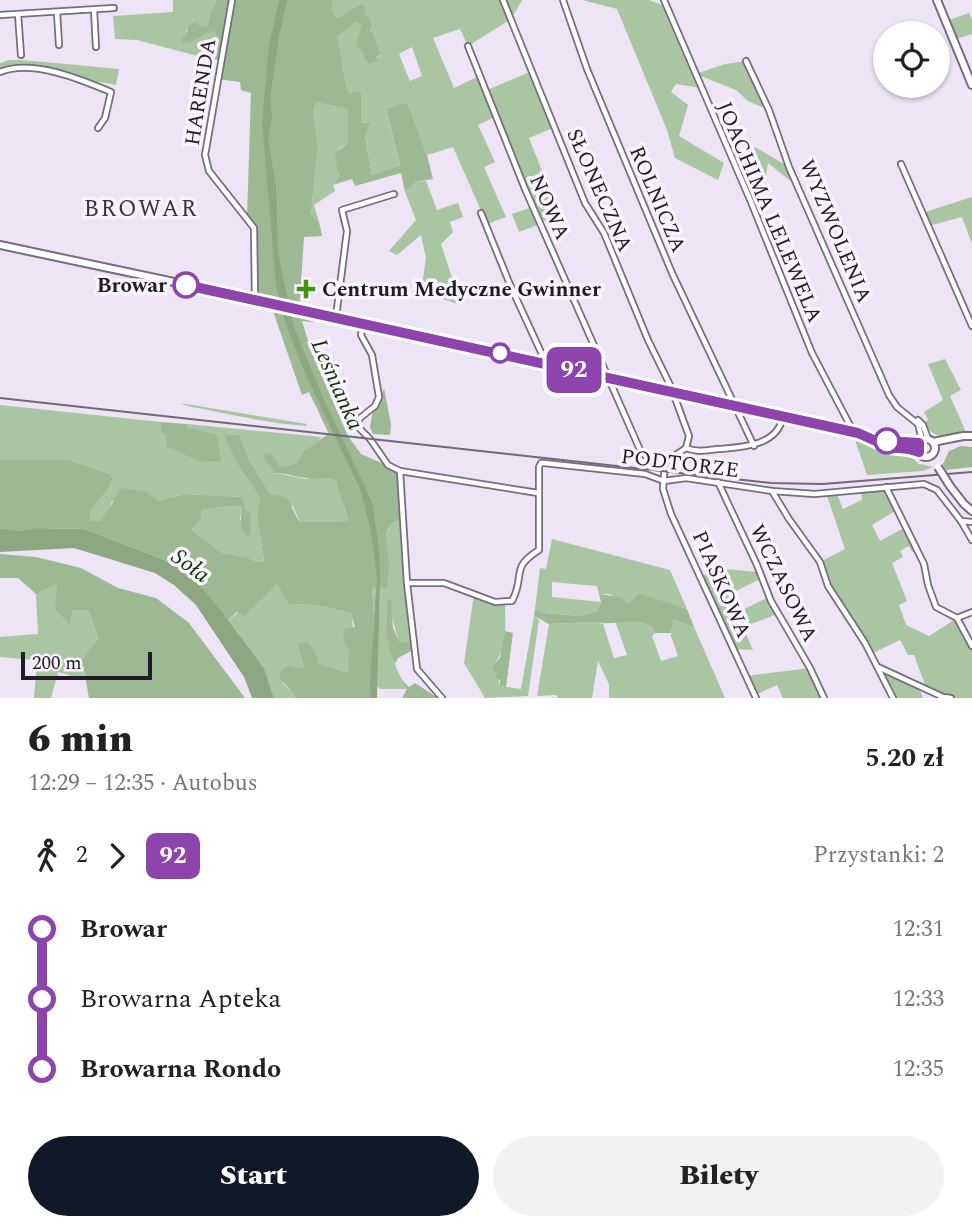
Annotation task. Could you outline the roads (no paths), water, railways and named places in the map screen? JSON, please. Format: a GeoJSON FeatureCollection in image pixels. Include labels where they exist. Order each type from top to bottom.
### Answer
{"type":"FeatureCollection","features":[{"type":"Feature","properties":{"kind":"street","name":"HARENDA"},"geometry":{"type":"LineString","coordinates":[[232,0],[205,155],[209,171],[254,228],[255,300]]}},
{"type":"Feature","properties":{"kind":"street","name":"SŁONECZNA"},"geometry":{"type":"LineString","coordinates":[[503,0],[585,203],[604,233],[672,391],[689,436],[685,448]]}},
{"type":"Feature","properties":{"kind":"street","name":"ROLNICZA"},"geometry":{"type":"LineString","coordinates":[[563,0],[587,69],[672,273],[754,446]]}},
{"type":"Feature","properties":{"kind":"street","name":"JOACHIMA LELEWELA"},"geometry":{"type":"LineString","coordinates":[[664,0],[751,202],[811,353],[856,433]]}},
{"type":"Feature","properties":{"kind":"street"},"geometry":{"type":"LineString","coordinates":[[937,0],[972,85]]}},
{"type":"Feature","properties":{"kind":"street"},"geometry":{"type":"LineString","coordinates":[[0,15],[114,8]]}},
{"type":"Feature","properties":{"kind":"street"},"geometry":{"type":"LineString","coordinates":[[94,9],[96,47]]}},
{"type":"Feature","properties":{"kind":"street"},"geometry":{"type":"LineString","coordinates":[[57,12],[59,45]]}},
{"type":"Feature","properties":{"kind":"street"},"geometry":{"type":"LineString","coordinates":[[18,14],[21,55]]}},
{"type":"Feature","properties":{"kind":"street","name":"NOWA"},"geometry":{"type":"LineString","coordinates":[[468,47],[526,191],[641,452],[665,462]]}},
{"type":"Feature","properties":{"kind":"street","name":"WYZWOLENIA"},"geometry":{"type":"LineString","coordinates":[[746,61],[769,110],[789,167],[890,395],[902,411],[922,423],[928,446]]}},
{"type":"Feature","properties":{"kind":"street"},"geometry":{"type":"LineString","coordinates":[[0,72],[13,66],[33,68],[85,80],[111,92],[105,118],[98,128]]}},
{"type":"Feature","properties":{"kind":"street"},"geometry":{"type":"LineString","coordinates":[[901,164],[972,326]]}},
{"type":"Feature","properties":{"kind":"street"},"geometry":{"type":"LineString","coordinates":[[336,317],[347,231],[342,210],[394,194]]}},
{"type":"Feature","properties":{"kind":"street"},"geometry":{"type":"LineString","coordinates":[[481,213],[546,363]]}},
{"type":"Feature","properties":{"kind":"street"},"geometry":{"type":"LineString","coordinates":[[0,245],[363,322],[895,443],[928,446],[970,436]]}},
{"type":"Feature","properties":{"kind":"street"},"geometry":{"type":"LineString","coordinates":[[363,322],[361,335],[372,355],[379,397],[375,406],[360,418],[356,425],[370,439],[388,465],[400,471],[538,493]]}},
{"type":"Feature","properties":{"kind":"street"},"geometry":{"type":"LineString","coordinates":[[665,462],[685,448],[698,452],[754,446],[764,441],[781,425],[783,416]]}},
{"type":"Feature","properties":{"kind":"street"},"geometry":{"type":"LineString","coordinates":[[856,433],[889,447],[919,452],[928,446]]}},
{"type":"Feature","properties":{"kind":"street"},"geometry":{"type":"LineString","coordinates":[[928,446],[950,486],[972,511]]}},
{"type":"Feature","properties":{"kind":"street","name":"PIASKOWA"},"geometry":{"type":"LineString","coordinates":[[665,462],[663,489],[671,514],[756,698]]}},
{"type":"Feature","properties":{"kind":"street","name":"PODTORZE"},"geometry":{"type":"LineString","coordinates":[[408,583],[444,583],[495,602],[512,601],[519,589],[520,567],[528,557],[539,550],[538,493],[541,463],[645,474],[664,481],[686,478],[772,491],[815,494],[919,484],[933,487],[961,521]]}},
{"type":"Feature","properties":{"kind":"street"},"geometry":{"type":"LineString","coordinates":[[400,471],[417,669],[442,698]]}},
{"type":"Feature","properties":{"kind":"street","name":"WCZASOWA"},"geometry":{"type":"LineString","coordinates":[[718,481],[771,601],[824,698]]}},
{"type":"Feature","properties":{"kind":"street"},"geometry":{"type":"LineString","coordinates":[[886,488],[924,564],[936,607],[957,618],[972,646]]}},
{"type":"Feature","properties":{"kind":"street"},"geometry":{"type":"LineString","coordinates":[[772,491],[820,562],[828,586],[864,643],[893,698]]}},
{"type":"Feature","properties":{"kind":"street"},"geometry":{"type":"LineString","coordinates":[[961,521],[972,522]]}},
{"type":"Feature","properties":{"kind":"street"},"geometry":{"type":"LineString","coordinates":[[961,521],[972,540]]}},
{"type":"Feature","properties":{"kind":"street"},"geometry":{"type":"LineString","coordinates":[[957,618],[972,612]]}},
{"type":"Feature","properties":{"kind":"street"},"geometry":{"type":"LineString","coordinates":[[877,666],[943,697],[951,698]]}},
{"type":"Feature","properties":{"kind":"railway"},"geometry":{"type":"LineString","coordinates":[[0,398],[771,483],[823,484],[972,472]]}},
{"type":"Feature","properties":{"kind":"place","name":"Browar"},"geometry":{"type":"Point","coordinates":[186,285]}},
{"type":"Feature","properties":{"kind":"place","name":"Centrum Medyczne Gwinner"},"geometry":{"type":"Point","coordinates":[306,289]}},
{"type":"Feature","properties":{"kind":"district","name":"BROWAR"},"geometry":{"type":"Point","coordinates":[141,208]}},
{"type":"Feature","properties":{"kind":"water label","name":"Leśnianka"},"geometry":{"type":"Point","coordinates":[338,384]}},
{"type":"Feature","properties":{"kind":"water label","name":"Soła"},"geometry":{"type":"Point","coordinates":[191,565]}}]}
